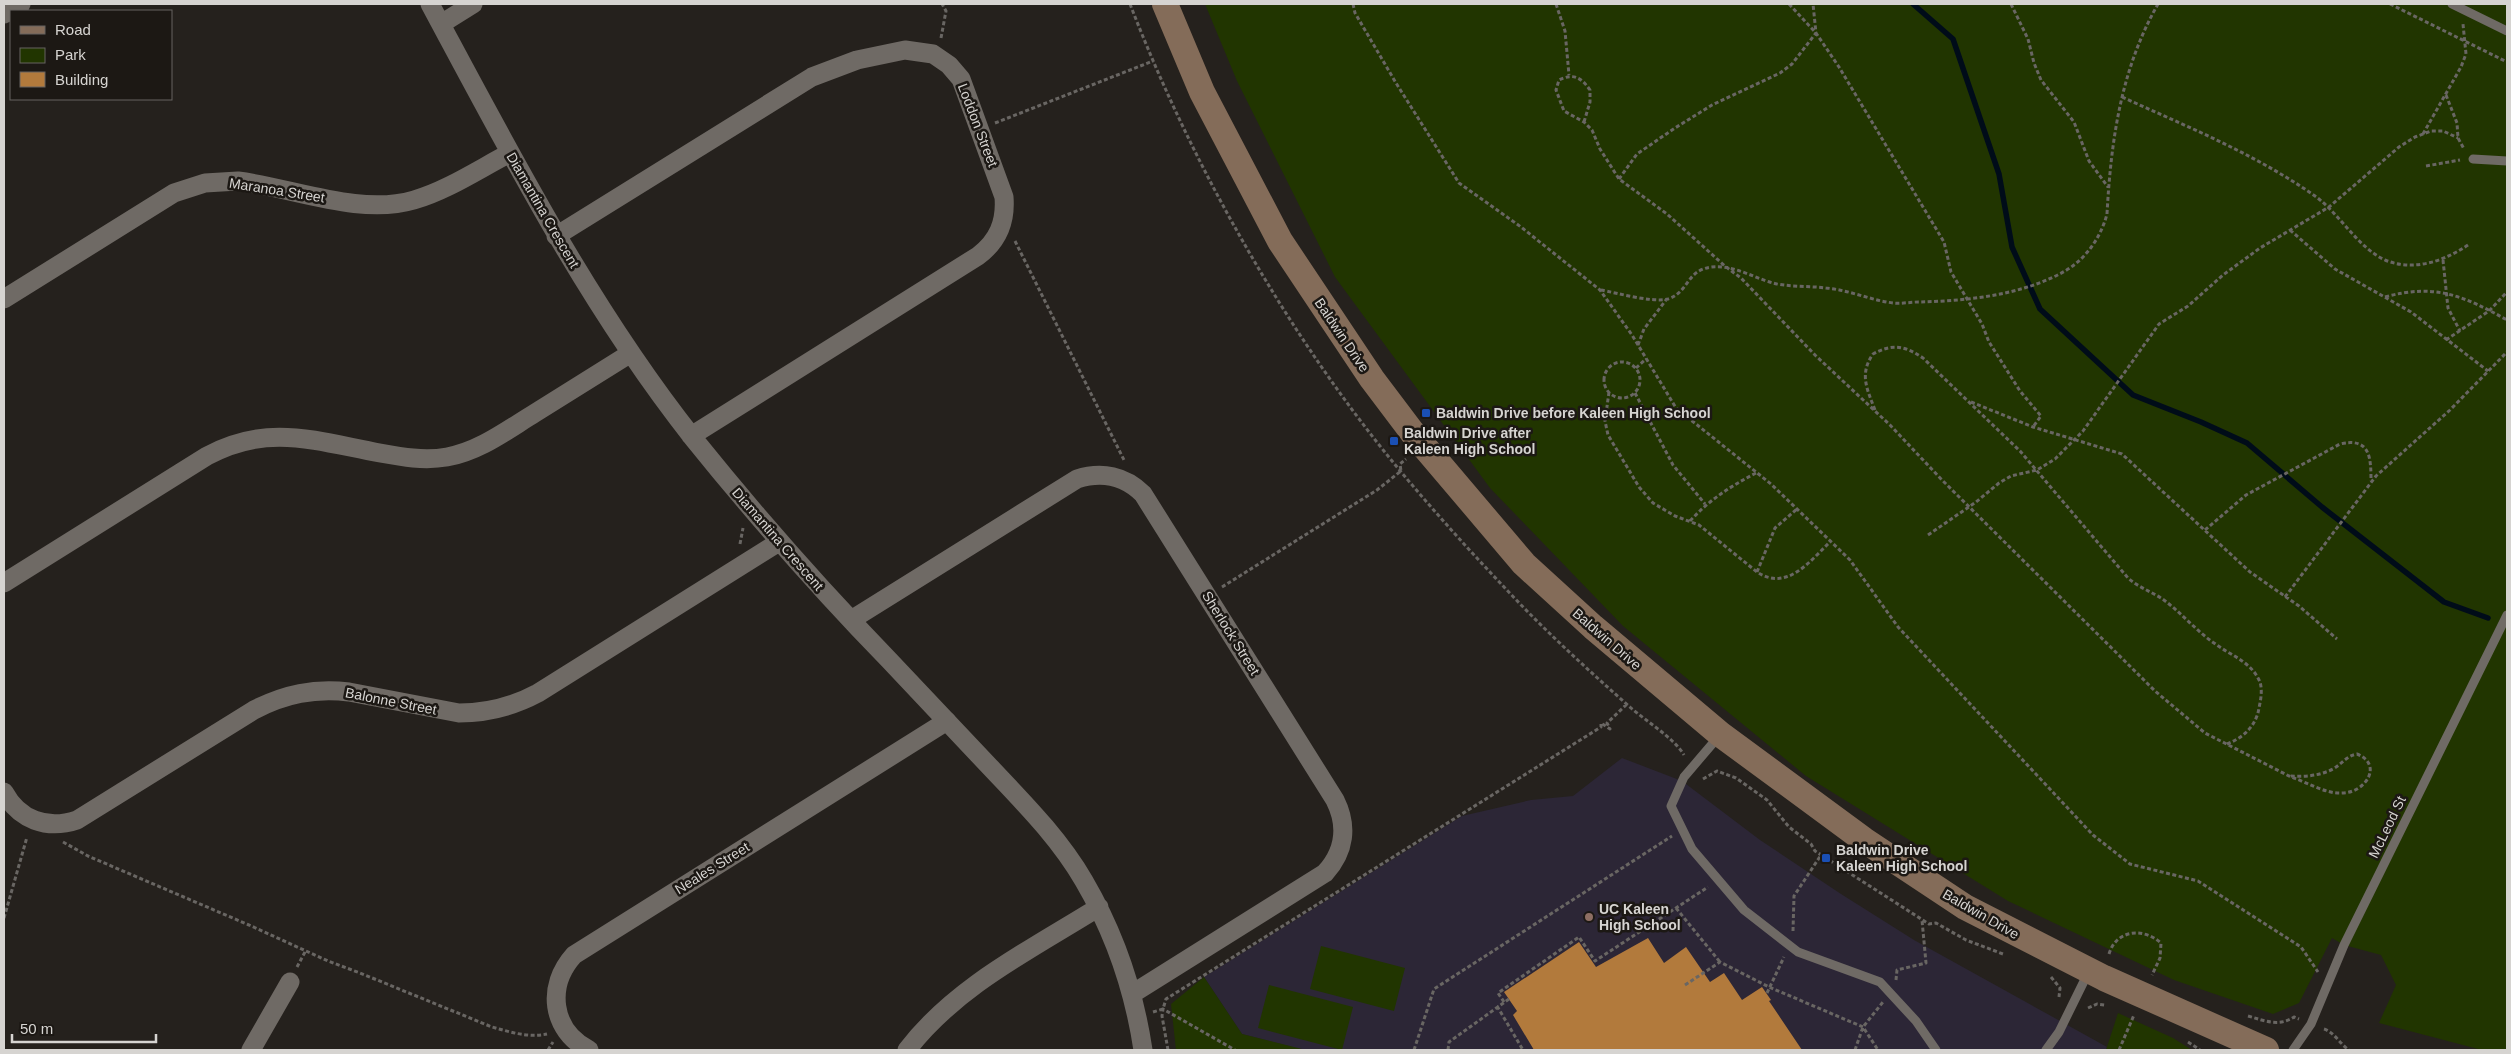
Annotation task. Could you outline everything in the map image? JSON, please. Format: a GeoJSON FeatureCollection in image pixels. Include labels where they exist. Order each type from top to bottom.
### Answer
{"type":"FeatureCollection","features":[{"type":"Feature","properties":{"kind":"main road","name":"Baldwin Drive"},"geometry":{"type":"LineString","coordinates":[[1165,4],[1202,92],[1280,241],[1372,379],[1422,445],[1524,564],[1592,627],[1720,734],[1864,840],[1965,907],[2124,987],[2266,1050]]}},
{"type":"Feature","properties":{"kind":"street","name":"Diamantina Crescent"},"geometry":{"type":"LineString","coordinates":[[430,4],[556,236],[631,353],[691,436],[779,542],[850,620],[1048,829],[1079,873],[1099,907],[1123,964],[1137,1015],[1143,1050]]}},
{"type":"Feature","properties":{"kind":"street"},"geometry":{"type":"LineString","coordinates":[[441,24],[473,4]]}},
{"type":"Feature","properties":{"kind":"street","name":"Loddon Street"},"geometry":{"type":"LineString","coordinates":[[556,236],[812,77],[834,67],[881,54],[915,50],[942,59],[955,71],[965,88],[1004,198],[1002,226],[992,243],[978,256],[691,436]]}},
{"type":"Feature","properties":{"kind":"street","name":"Maranoa Street"},"geometry":{"type":"LineString","coordinates":[[4,299],[159,201],[189,187],[221,181],[238,181],[368,205],[398,204],[427,196],[510,153]]}},
{"type":"Feature","properties":{"kind":"street"},"geometry":{"type":"LineString","coordinates":[[4,583],[207,456],[236,442],[252,438],[285,436],[398,457],[423,459],[448,457],[464,453],[493,439],[631,353]]}},
{"type":"Feature","properties":{"kind":"street","name":"Sherlock Street"},"geometry":{"type":"LineString","coordinates":[[850,620],[1069,483],[1095,475],[1121,479],[1143,494],[1335,800],[1343,818],[1343,838],[1341,848],[1332,865],[1317,879],[1132,994]]}},
{"type":"Feature","properties":{"kind":"street","name":"Balonne Street"},"geometry":{"type":"LineString","coordinates":[[4,792],[21,813],[38,822],[58,824],[77,820],[254,710],[268,702],[300,692],[333,690],[349,692],[459,713],[476,713],[508,707],[538,693],[779,542]]}},
{"type":"Feature","properties":{"kind":"street","name":"Neales Street"},"geometry":{"type":"LineString","coordinates":[[589,1050],[574,1040],[564,1029],[556,1007],[556,988],[562,970],[574,955],[947,721]]}},
{"type":"Feature","properties":{"kind":"street"},"geometry":{"type":"LineString","coordinates":[[908,1050],[931,1023],[972,987],[1099,907]]}},
{"type":"Feature","properties":{"kind":"street"},"geometry":{"type":"LineString","coordinates":[[251,1050],[290,982]]}},
{"type":"Feature","properties":{"kind":"lane"},"geometry":{"type":"LineString","coordinates":[[2452,4],[2507,30]]}},
{"type":"Feature","properties":{"kind":"lane"},"geometry":{"type":"LineString","coordinates":[[2473,159],[2507,161]]}},
{"type":"Feature","properties":{"kind":"lane","name":"McLeod St"},"geometry":{"type":"LineString","coordinates":[[2293,1050],[2311,1024],[2344,945],[2507,615]]}},
{"type":"Feature","properties":{"kind":"lane"},"geometry":{"type":"LineString","coordinates":[[1720,734],[1684,777],[1671,806],[1692,849],[1744,910],[1798,952],[1880,982],[1916,1021],[1936,1050]]}},
{"type":"Feature","properties":{"kind":"lane"},"geometry":{"type":"LineString","coordinates":[[2046,1050],[2059,1032],[2089,970]]}},
{"type":"Feature","properties":{"kind":"path"},"geometry":{"type":"LineString","coordinates":[[927,53],[940,41],[946,11],[942,4]]}},
{"type":"Feature","properties":{"kind":"path"},"geometry":{"type":"LineString","coordinates":[[1353,4],[1355,12],[1396,83],[1459,183],[1521,228],[1600,290],[1638,346],[1676,408],[1756,473],[1850,560],[1898,626],[2093,835],[2130,864],[2198,881],[2301,946],[2327,985]]}},
{"type":"Feature","properties":{"kind":"path"},"geometry":{"type":"LineString","coordinates":[[1556,4],[1565,31],[1569,75]]}},
{"type":"Feature","properties":{"kind":"path"},"geometry":{"type":"LineString","coordinates":[[1789,4],[1816,33],[1839,67],[1944,242],[1951,272],[1982,324],[1989,342],[2003,367],[2041,416],[2033,427]]}},
{"type":"Feature","properties":{"kind":"path"},"geometry":{"type":"LineString","coordinates":[[1619,180],[1637,154],[1681,124],[1712,105],[1780,73],[1805,49],[1816,33],[1813,4]]}},
{"type":"Feature","properties":{"kind":"path"},"geometry":{"type":"LineString","coordinates":[[2011,4],[2028,39],[2034,63],[2041,80],[2074,122],[2089,162],[2108,187]]}},
{"type":"Feature","properties":{"kind":"path"},"geometry":{"type":"LineString","coordinates":[[1638,346],[1644,329],[1667,299],[1679,293],[1688,278],[1699,271],[1712,267],[1726,267],[1778,284],[1852,292],[1894,303],[1980,298],[2042,282],[2067,270],[2090,249],[2104,227],[2107,214],[2113,136],[2122,97],[2136,47],[2158,4]]}},
{"type":"Feature","properties":{"kind":"path"},"geometry":{"type":"LineString","coordinates":[[2390,4],[2507,62]]}},
{"type":"Feature","properties":{"kind":"path"},"geometry":{"type":"LineString","coordinates":[[2423,134],[2446,95],[2466,54],[2462,8]]}},
{"type":"Feature","properties":{"kind":"path"},"geometry":{"type":"LineString","coordinates":[[980,129],[1153,62]]}},
{"type":"Feature","properties":{"kind":"path"},"geometry":{"type":"LineString","coordinates":[[1584,122],[1590,102],[1590,90],[1578,77],[1569,75],[1559,80],[1556,90],[1559,102],[1564,111],[1584,122],[1592,130],[1600,149],[1619,180],[1667,214],[1741,278],[1815,355],[1875,410],[2155,691],[2190,723],[2226,745],[2289,776],[2342,794],[2365,784],[2369,780],[2370,774],[2364,759],[2357,754],[2345,759],[2334,768],[2312,776],[2289,776]]}},
{"type":"Feature","properties":{"kind":"path"},"geometry":{"type":"LineString","coordinates":[[2446,95],[2457,123],[2458,138],[2461,146],[2473,159]]}},
{"type":"Feature","properties":{"kind":"path"},"geometry":{"type":"LineString","coordinates":[[2122,97],[2228,144],[2275,171],[2329,207],[2369,249],[2386,260],[2404,264],[2431,264],[2443,260],[2468,245]]}},
{"type":"Feature","properties":{"kind":"path"},"geometry":{"type":"LineString","coordinates":[[1928,535],[2011,476],[2037,470],[2055,459],[2074,440],[2132,364],[2159,324],[2188,306],[2223,275],[2260,248],[2329,207],[2399,147],[2423,134],[2443,132],[2458,138]]}},
{"type":"Feature","properties":{"kind":"path"},"geometry":{"type":"LineString","coordinates":[[2426,166],[2441,162],[2473,159]]}},
{"type":"Feature","properties":{"kind":"path"},"geometry":{"type":"LineString","coordinates":[[1002,226],[1012,234],[1124,456],[1127,469],[1121,479]]}},
{"type":"Feature","properties":{"kind":"path"},"geometry":{"type":"LineString","coordinates":[[2290,230],[2334,269],[2411,312],[2488,371]]}},
{"type":"Feature","properties":{"kind":"path"},"geometry":{"type":"LineString","coordinates":[[2443,260],[2448,308],[2460,331]]}},
{"type":"Feature","properties":{"kind":"path"},"geometry":{"type":"LineString","coordinates":[[1600,290],[1667,299]]}},
{"type":"Feature","properties":{"kind":"path"},"geometry":{"type":"LineString","coordinates":[[2385,297],[2408,290],[2454,294],[2507,320]]}},
{"type":"Feature","properties":{"kind":"path"},"geometry":{"type":"LineString","coordinates":[[2446,340],[2490,311],[2507,292]]}},
{"type":"Feature","properties":{"kind":"path"},"geometry":{"type":"LineString","coordinates":[[1875,410],[1865,384],[1864,373],[1873,354],[1890,346],[1907,348],[1923,358],[2037,470],[2128,578],[2138,587],[2161,598],[2214,644],[2239,658],[2251,669],[2262,688],[2256,718],[2249,730],[2238,740],[2226,745]]}},
{"type":"Feature","properties":{"kind":"path"},"geometry":{"type":"LineString","coordinates":[[2285,596],[2372,481],[2450,410],[2507,352]]}},
{"type":"Feature","properties":{"kind":"path"},"geometry":{"type":"LineString","coordinates":[[1636,368],[1646,359]]}},
{"type":"Feature","properties":{"kind":"path"},"geometry":{"type":"LineString","coordinates":[[1625,362],[1636,368],[1641,378],[1634,393],[1624,398],[1618,398],[1609,392],[1604,381],[1608,369],[1613,364],[1625,362]]}},
{"type":"Feature","properties":{"kind":"path"},"geometry":{"type":"LineString","coordinates":[[1609,392],[1605,421],[1608,435],[1639,487],[1654,503],[1699,525],[1719,539],[1757,572],[1763,576],[1778,580],[1787,578],[1799,571],[1830,542]]}},
{"type":"Feature","properties":{"kind":"path"},"geometry":{"type":"LineString","coordinates":[[1634,393],[1673,464],[1705,504]]}},
{"type":"Feature","properties":{"kind":"path"},"geometry":{"type":"LineString","coordinates":[[1968,401],[2033,427],[2122,454],[2250,572],[2285,596],[2337,639]]}},
{"type":"Feature","properties":{"kind":"path"},"geometry":{"type":"LineString","coordinates":[[2205,530],[2246,496],[2340,444],[2353,441],[2361,444],[2371,462],[2372,481]]}},
{"type":"Feature","properties":{"kind":"path"},"geometry":{"type":"LineString","coordinates":[[1208,596],[1377,490],[1400,471],[1400,464],[1422,445]]}},
{"type":"Feature","properties":{"kind":"path"},"geometry":{"type":"LineString","coordinates":[[1690,521],[1705,504],[1732,485],[1756,473]]}},
{"type":"Feature","properties":{"kind":"path"},"geometry":{"type":"LineString","coordinates":[[1757,572],[1776,528],[1797,509]]}},
{"type":"Feature","properties":{"kind":"path"},"geometry":{"type":"LineString","coordinates":[[1168,1050],[1162,1016],[1166,999],[1601,727],[1601,723],[1610,729],[1608,723],[1627,704]]}},
{"type":"Feature","properties":{"kind":"path"},"geometry":{"type":"LineString","coordinates":[[1414,1050],[1434,988],[1683,829]]}},
{"type":"Feature","properties":{"kind":"path"},"geometry":{"type":"LineString","coordinates":[[4,918],[28,830]]}},
{"type":"Feature","properties":{"kind":"path"},"geometry":{"type":"LineString","coordinates":[[55,838],[88,856],[249,924],[320,958],[492,1028],[537,1036],[564,1029]]}},
{"type":"Feature","properties":{"kind":"path"},"geometry":{"type":"LineString","coordinates":[[1767,993],[1793,937],[1794,896],[1821,855]]}},
{"type":"Feature","properties":{"kind":"path"},"geometry":{"type":"LineString","coordinates":[[1504,1002],[1498,993],[1579,937],[1595,961],[1719,880]]}},
{"type":"Feature","properties":{"kind":"path"},"geometry":{"type":"LineString","coordinates":[[1676,908],[1720,962],[1769,987],[1863,1027],[1878,1050]]}},
{"type":"Feature","properties":{"kind":"path"},"geometry":{"type":"LineString","coordinates":[[1895,987],[1897,970],[1926,963],[1922,919]]}},
{"type":"Feature","properties":{"kind":"path"},"geometry":{"type":"LineString","coordinates":[[1685,985],[1720,962]]}},
{"type":"Feature","properties":{"kind":"path"},"geometry":{"type":"LineString","coordinates":[[1448,1050],[1449,1042],[1509,999]]}},
{"type":"Feature","properties":{"kind":"path"},"geometry":{"type":"LineString","coordinates":[[1855,1050],[1863,1027],[1883,1002]]}},
{"type":"Feature","properties":{"kind":"path"},"geometry":{"type":"LineString","coordinates":[[1497,1006],[1523,1050]]}},
{"type":"Feature","properties":{"kind":"path"},"geometry":{"type":"LineString","coordinates":[[1137,1015],[1163,1009],[1234,1050]]}},
{"type":"Feature","properties":{"kind":"path"},"geometry":{"type":"LineString","coordinates":[[2243,1014],[2276,1023],[2286,1022],[2294,1017],[2330,1031],[2337,1042],[2349,1050]]}},
{"type":"Feature","properties":{"kind":"shaded area","name":"UC Kaleen High School"},"geometry":{"type":"Polygon","coordinates":[[[1622,758],[1682,781],[1760,840],[1841,894],[1914,940],[2107,1047],[2106,1050],[1304,1050],[1242,1034],[1204,977],[1462,816],[1531,800],[1573,796],[1622,758]]]}},
{"type":"Feature","properties":{"kind":"green space"},"geometry":{"type":"Polygon","coordinates":[[[1205,4],[2507,4],[2507,1050],[2482,1050],[2379,1023],[2396,985],[2381,955],[2344,945],[2332,938],[2299,1003],[2273,1014],[2174,980],[2008,901],[1806,776],[1623,626],[1490,488],[1335,277],[1237,81],[1205,4]]]}},
{"type":"Feature","properties":{"kind":"green space"},"geometry":{"type":"Polygon","coordinates":[[[1321,946],[1405,968],[1394,1011],[1310,989],[1321,946]]]}},
{"type":"Feature","properties":{"kind":"green space"},"geometry":{"type":"Polygon","coordinates":[[[1204,977],[1242,1034],[1306,1050],[1176,1050],[1171,1004],[1204,977]]]}},
{"type":"Feature","properties":{"kind":"green space"},"geometry":{"type":"Polygon","coordinates":[[[1269,985],[1353,1007],[1342,1050],[1258,1028],[1269,985]]]}},
{"type":"Feature","properties":{"kind":"green space"},"geometry":{"type":"Polygon","coordinates":[[[2118,1013],[2173,1038],[2192,1050],[2106,1050],[2118,1013]]]}},
{"type":"Feature","properties":{"kind":"building"},"geometry":{"type":"Polygon","coordinates":[[[1648,938],[1664,963],[1686,947],[1710,982],[1724,973],[1742,1000],[1762,987],[1771,1000],[1769,1001],[1802,1050],[1534,1050],[1513,1015],[1517,1011],[1504,992],[1579,942],[1596,967],[1648,938]]]}},
{"type":"Feature","properties":{"kind":"waterway"},"geometry":{"type":"LineString","coordinates":[[1913,4],[1953,39],[1999,174],[2012,247],[2040,309],[2133,395],[2201,422],[2247,443],[2322,507],[2444,602],[2488,618]]}},
{"type":"Feature","properties":{"kind":"place","name":"Baldwin Drive before Kaleen High School"},"geometry":{"type":"Point","coordinates":[1426,413]}},
{"type":"Feature","properties":{"kind":"place","name":"Baldwin Drive after Kaleen High School"},"geometry":{"type":"Point","coordinates":[1394,441]}},
{"type":"Feature","properties":{"kind":"place","name":"Baldwin Drive Kaleen High School"},"geometry":{"type":"Point","coordinates":[1826,858]}},
{"type":"Feature","properties":{"kind":"place","name":"UC Kaleen High School"},"geometry":{"type":"Point","coordinates":[1589,917]}}]}
